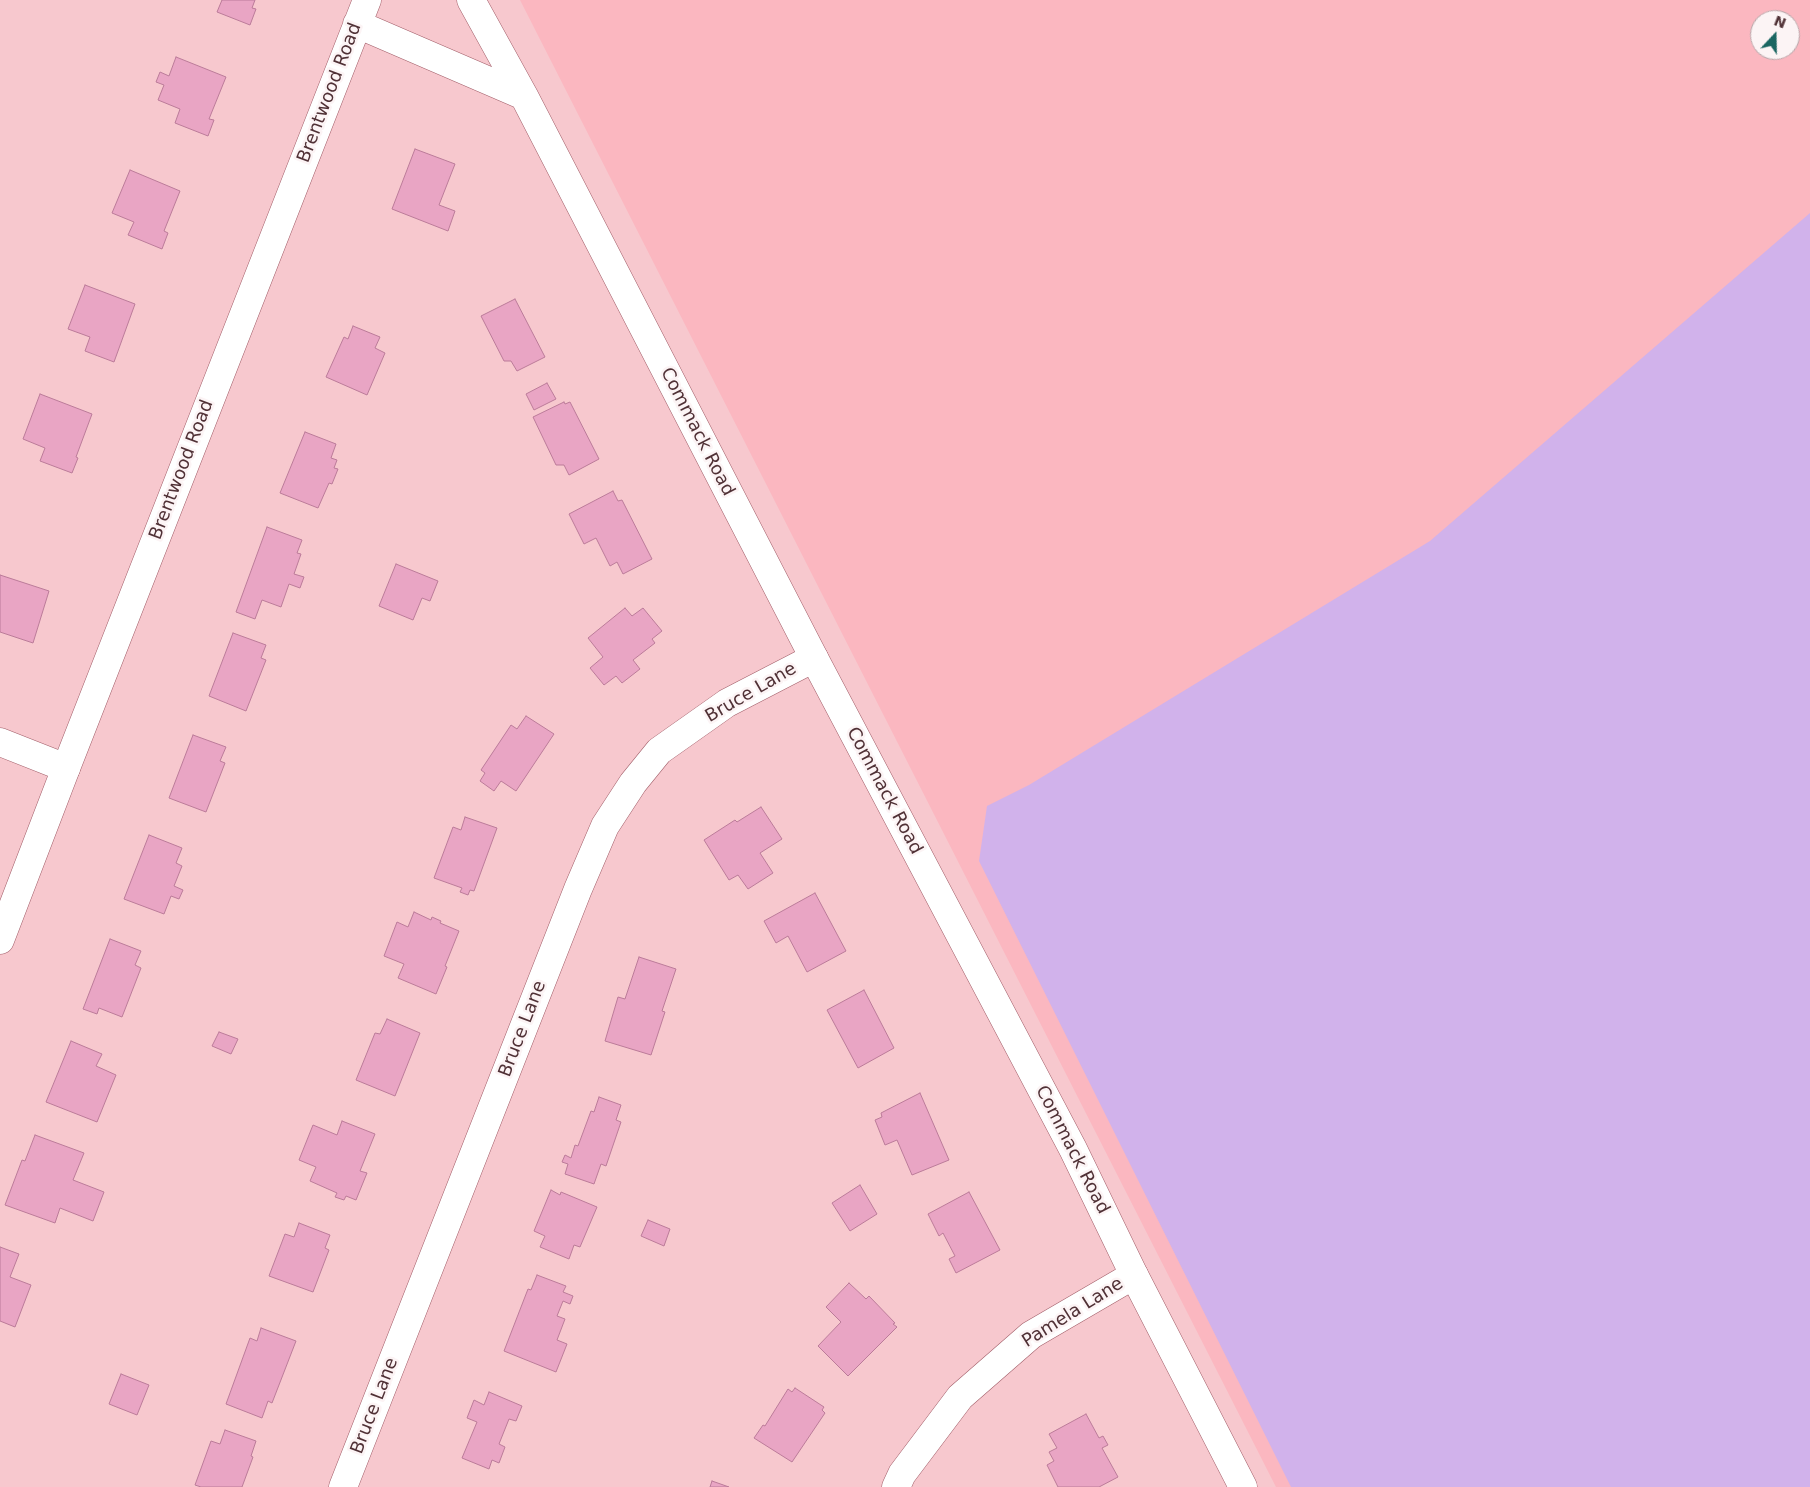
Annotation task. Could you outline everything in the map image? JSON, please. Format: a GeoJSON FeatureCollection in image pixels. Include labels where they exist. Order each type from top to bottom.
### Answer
{"type":"FeatureCollection","features":[{"type":"Feature","properties":{"kind":"street","name":"Commack Road"},"geometry":{"type":"LineString","coordinates":[[471,0],[524,96],[814,658],[1073,1149],[1134,1275],[1243,1487]]}},
{"type":"Feature","properties":{"kind":"street"},"geometry":{"type":"LineString","coordinates":[[362,12],[524,96]]}},
{"type":"Feature","properties":{"kind":"street","name":"Brentwood Road"},"geometry":{"type":"LineString","coordinates":[[0,940],[362,12]]}},
{"type":"Feature","properties":{"kind":"street","name":"Bruce Lane"},"geometry":{"type":"LineString","coordinates":[[343,1487],[578,889],[606,826],[633,783],[659,751],[727,703],[814,658]]}},
{"type":"Feature","properties":{"kind":"street"},"geometry":{"type":"LineString","coordinates":[[0,742],[66,768]]}},
{"type":"Feature","properties":{"kind":"street","name":"Pamela Lane"},"geometry":{"type":"LineString","coordinates":[[896,1487],[902,1474],[960,1397],[1031,1336],[1134,1275]]}},
{"type":"Feature","properties":{"kind":"shaded area"},"geometry":{"type":"Polygon","coordinates":[[[520,0],[1810,0],[1810,1487],[1276,1487],[520,0]]]}},
{"type":"Feature","properties":{"kind":"shaded area"},"geometry":{"type":"Polygon","coordinates":[[[1810,213],[1810,1487],[1291,1487],[979,861],[987,806],[1029,785],[1430,541],[1810,213]]]}},
{"type":"Feature","properties":{"kind":"building"},"geometry":{"type":"Polygon","coordinates":[[[222,0],[255,0],[252,8],[256,9],[250,25],[217,12],[222,0]]]}},
{"type":"Feature","properties":{"kind":"building"},"geometry":{"type":"Polygon","coordinates":[[[176,57],[226,77],[209,119],[214,120],[208,136],[175,123],[180,109],[158,100],[164,85],[156,82],[160,72],[169,76],[176,57]]]}},
{"type":"Feature","properties":{"kind":"building"},"geometry":{"type":"Polygon","coordinates":[[[415,149],[455,164],[439,205],[455,211],[448,231],[392,209],[415,149]]]}},
{"type":"Feature","properties":{"kind":"building"},"geometry":{"type":"Polygon","coordinates":[[[130,170],[180,191],[164,231],[168,233],[162,249],[128,235],[134,222],[112,213],[130,170]]]}},
{"type":"Feature","properties":{"kind":"building"},"geometry":{"type":"Polygon","coordinates":[[[85,285],[135,304],[114,362],[85,351],[90,337],[68,329],[85,285]]]}},
{"type":"Feature","properties":{"kind":"building"},"geometry":{"type":"Polygon","coordinates":[[[515,299],[545,357],[517,371],[511,361],[504,361],[481,316],[515,299]]]}},
{"type":"Feature","properties":{"kind":"building"},"geometry":{"type":"Polygon","coordinates":[[[353,326],[380,337],[375,348],[385,353],[367,395],[326,377],[344,337],[348,339],[353,326]]]}},
{"type":"Feature","properties":{"kind":"building"},"geometry":{"type":"Polygon","coordinates":[[[547,383],[556,399],[534,410],[526,394],[547,383]]]}},
{"type":"Feature","properties":{"kind":"building"},"geometry":{"type":"Polygon","coordinates":[[[40,394],[92,414],[72,473],[40,461],[45,448],[23,439],[40,394]]]}},
{"type":"Feature","properties":{"kind":"building"},"geometry":{"type":"Polygon","coordinates":[[[564,402],[565,404],[570,402],[599,459],[569,475],[564,465],[556,465],[533,417],[564,402]]]}},
{"type":"Feature","properties":{"kind":"building"},"geometry":{"type":"Polygon","coordinates":[[[305,432],[336,444],[331,458],[337,460],[334,468],[338,469],[332,484],[329,483],[318,508],[280,493],[305,432]]]}},
{"type":"Feature","properties":{"kind":"building"},"geometry":{"type":"Polygon","coordinates":[[[613,491],[618,501],[622,500],[652,559],[623,574],[617,562],[610,566],[596,538],[584,544],[569,514],[613,491]]]}},
{"type":"Feature","properties":{"kind":"building"},"geometry":{"type":"Polygon","coordinates":[[[267,527],[302,540],[297,553],[301,554],[294,574],[304,577],[300,588],[289,584],[281,607],[262,600],[255,619],[236,612],[267,527]]]}},
{"type":"Feature","properties":{"kind":"building"},"geometry":{"type":"Polygon","coordinates":[[[396,564],[438,581],[430,601],[422,598],[413,620],[379,606],[396,564]]]}},
{"type":"Feature","properties":{"kind":"building"},"geometry":{"type":"Polygon","coordinates":[[[0,575],[49,591],[33,643],[0,632],[0,575]]]}},
{"type":"Feature","properties":{"kind":"building"},"geometry":{"type":"Polygon","coordinates":[[[625,608],[632,616],[643,608],[662,631],[652,639],[655,643],[633,660],[640,669],[622,683],[616,676],[604,685],[590,668],[603,657],[588,638],[625,608]]]}},
{"type":"Feature","properties":{"kind":"building"},"geometry":{"type":"Polygon","coordinates":[[[233,633],[266,645],[261,658],[266,660],[246,711],[209,696],[233,633]]]}},
{"type":"Feature","properties":{"kind":"building"},"geometry":{"type":"Polygon","coordinates":[[[526,716],[554,734],[516,791],[501,781],[494,791],[480,781],[485,773],[481,770],[511,725],[517,729],[526,716]]]}},
{"type":"Feature","properties":{"kind":"building"},"geometry":{"type":"Polygon","coordinates":[[[193,735],[226,747],[220,761],[225,763],[206,812],[169,798],[193,735]]]}},
{"type":"Feature","properties":{"kind":"building"},"geometry":{"type":"Polygon","coordinates":[[[761,807],[782,839],[760,853],[773,873],[748,889],[738,875],[729,880],[704,840],[735,820],[737,822],[761,807]]]}},
{"type":"Feature","properties":{"kind":"building"},"geometry":{"type":"Polygon","coordinates":[[[465,817],[497,828],[474,891],[470,890],[468,895],[460,892],[462,888],[434,878],[453,827],[461,830],[465,817]]]}},
{"type":"Feature","properties":{"kind":"building"},"geometry":{"type":"Polygon","coordinates":[[[149,835],[182,848],[176,863],[182,866],[174,886],[183,890],[179,899],[171,896],[164,914],[124,899],[149,835]]]}},
{"type":"Feature","properties":{"kind":"building"},"geometry":{"type":"Polygon","coordinates":[[[815,893],[846,951],[807,972],[788,936],[776,943],[764,921],[815,893]]]}},
{"type":"Feature","properties":{"kind":"building"},"geometry":{"type":"Polygon","coordinates":[[[414,912],[431,920],[432,917],[441,921],[440,923],[459,931],[436,994],[398,978],[404,964],[384,956],[397,922],[408,927],[414,912]]]}},
{"type":"Feature","properties":{"kind":"building"},"geometry":{"type":"Polygon","coordinates":[[[110,939],[141,951],[135,965],[141,968],[122,1017],[99,1008],[97,1014],[83,1009],[110,939]]]}},
{"type":"Feature","properties":{"kind":"building"},"geometry":{"type":"Polygon","coordinates":[[[639,957],[676,969],[662,1011],[665,1012],[651,1055],[605,1041],[618,997],[625,999],[639,957]]]}},
{"type":"Feature","properties":{"kind":"building"},"geometry":{"type":"Polygon","coordinates":[[[864,990],[894,1048],[858,1068],[827,1010],[864,990]]]}},
{"type":"Feature","properties":{"kind":"building"},"geometry":{"type":"Polygon","coordinates":[[[387,1019],[420,1033],[395,1096],[356,1080],[375,1033],[380,1034],[387,1019]]]}},
{"type":"Feature","properties":{"kind":"building"},"geometry":{"type":"Polygon","coordinates":[[[219,1032],[238,1039],[231,1054],[212,1046],[219,1032]]]}},
{"type":"Feature","properties":{"kind":"building"},"geometry":{"type":"Polygon","coordinates":[[[71,1041],[102,1054],[96,1066],[116,1075],[97,1122],[46,1102],[71,1041]]]}},
{"type":"Feature","properties":{"kind":"building"},"geometry":{"type":"Polygon","coordinates":[[[920,1093],[949,1160],[912,1175],[897,1140],[885,1145],[875,1120],[882,1117],[881,1113],[920,1093]]]}},
{"type":"Feature","properties":{"kind":"building"},"geometry":{"type":"Polygon","coordinates":[[[599,1097],[621,1105],[616,1120],[621,1122],[606,1166],[601,1164],[594,1184],[565,1174],[568,1164],[562,1162],[565,1155],[571,1158],[575,1145],[578,1146],[591,1111],[594,1112],[599,1097]]]}},
{"type":"Feature","properties":{"kind":"building"},"geometry":{"type":"Polygon","coordinates":[[[342,1121],[375,1134],[360,1171],[367,1173],[356,1200],[346,1196],[344,1200],[335,1197],[337,1193],[310,1181],[316,1167],[299,1160],[313,1125],[337,1135],[342,1121]]]}},
{"type":"Feature","properties":{"kind":"building"},"geometry":{"type":"Polygon","coordinates":[[[35,1135],[84,1153],[73,1180],[104,1192],[93,1221],[60,1208],[55,1223],[5,1205],[22,1160],[25,1161],[35,1135]]]}},
{"type":"Feature","properties":{"kind":"building"},"geometry":{"type":"Polygon","coordinates":[[[860,1185],[877,1214],[850,1231],[832,1203],[860,1185]]]}},
{"type":"Feature","properties":{"kind":"building"},"geometry":{"type":"Polygon","coordinates":[[[551,1190],[560,1195],[561,1192],[597,1207],[580,1247],[574,1245],[569,1259],[540,1247],[545,1236],[534,1231],[551,1190]]]}},
{"type":"Feature","properties":{"kind":"building"},"geometry":{"type":"Polygon","coordinates":[[[969,1192],[1000,1250],[956,1273],[949,1259],[955,1256],[943,1233],[939,1236],[928,1214],[969,1192]]]}},
{"type":"Feature","properties":{"kind":"building"},"geometry":{"type":"Polygon","coordinates":[[[648,1220],[670,1229],[664,1246],[641,1236],[648,1220]]]}},
{"type":"Feature","properties":{"kind":"building"},"geometry":{"type":"Polygon","coordinates":[[[299,1223],[330,1235],[325,1248],[329,1250],[313,1292],[269,1276],[285,1234],[294,1237],[299,1223]]]}},
{"type":"Feature","properties":{"kind":"building"},"geometry":{"type":"Polygon","coordinates":[[[0,1247],[19,1254],[10,1277],[31,1285],[15,1327],[0,1321],[0,1247]]]}},
{"type":"Feature","properties":{"kind":"building"},"geometry":{"type":"Polygon","coordinates":[[[537,1275],[566,1286],[563,1292],[573,1296],[570,1304],[563,1301],[557,1316],[565,1319],[557,1340],[567,1344],[556,1372],[504,1351],[528,1289],[531,1290],[537,1275]]]}},
{"type":"Feature","properties":{"kind":"building"},"geometry":{"type":"Polygon","coordinates":[[[849,1283],[866,1299],[869,1296],[897,1327],[848,1376],[818,1346],[841,1322],[826,1307],[849,1283]]]}},
{"type":"Feature","properties":{"kind":"building"},"geometry":{"type":"Polygon","coordinates":[[[261,1328],[296,1341],[272,1403],[268,1401],[262,1418],[226,1404],[250,1338],[257,1341],[261,1328]]]}},
{"type":"Feature","properties":{"kind":"building"},"geometry":{"type":"Polygon","coordinates":[[[121,1374],[149,1385],[137,1415],[109,1404],[121,1374]]]}},
{"type":"Feature","properties":{"kind":"building"},"geometry":{"type":"Polygon","coordinates":[[[795,1388],[824,1407],[822,1410],[825,1413],[792,1462],[754,1438],[763,1425],[765,1426],[788,1389],[792,1392],[795,1388]]]}},
{"type":"Feature","properties":{"kind":"building"},"geometry":{"type":"Polygon","coordinates":[[[489,1392],[522,1406],[516,1421],[509,1419],[499,1444],[505,1447],[499,1463],[492,1460],[489,1469],[462,1458],[477,1422],[467,1418],[474,1400],[484,1405],[489,1392]]]}},
{"type":"Feature","properties":{"kind":"building"},"geometry":{"type":"Polygon","coordinates":[[[1086,1414],[1099,1438],[1103,1436],[1108,1445],[1102,1448],[1118,1477],[1099,1487],[1058,1487],[1047,1465],[1054,1461],[1049,1452],[1057,1448],[1049,1434],[1086,1414]]]}},
{"type":"Feature","properties":{"kind":"building"},"geometry":{"type":"Polygon","coordinates":[[[225,1430],[256,1441],[251,1456],[253,1457],[242,1487],[201,1487],[195,1485],[211,1441],[220,1444],[225,1430]]]}},
{"type":"Feature","properties":{"kind":"building"},"geometry":{"type":"Polygon","coordinates":[[[712,1481],[729,1487],[710,1487],[712,1481]]]}}]}
